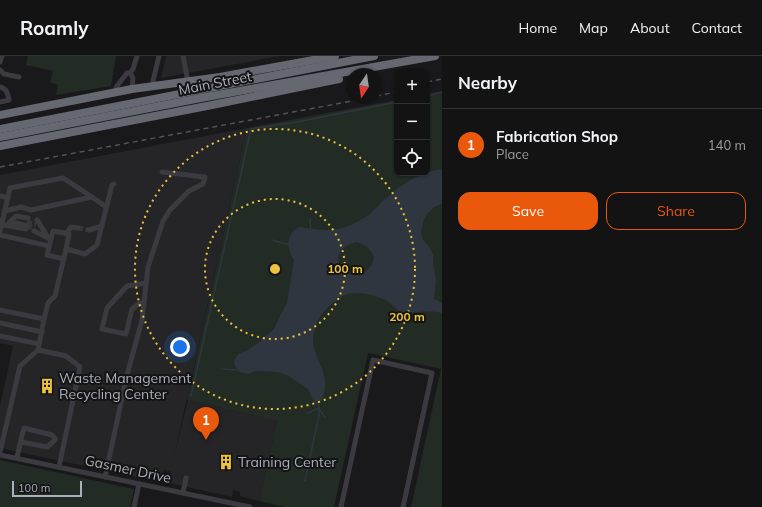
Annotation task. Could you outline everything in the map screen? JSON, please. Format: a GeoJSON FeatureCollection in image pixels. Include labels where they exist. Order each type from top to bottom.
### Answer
{"type":"FeatureCollection","features":[{"type":"Feature","properties":{"kind":"highway"},"geometry":{"type":"LineString","coordinates":[[1,109],[220,77],[331,56]]}},
{"type":"Feature","properties":{"kind":"highway","name":"Main Street"},"geometry":{"type":"LineString","coordinates":[[0,137],[374,56]]}},
{"type":"Feature","properties":{"kind":"highway","name":"Main Street"},"geometry":{"type":"LineString","coordinates":[[0,129],[206,93],[435,56]]}},
{"type":"Feature","properties":{"kind":"highway"},"geometry":{"type":"LineString","coordinates":[[382,70],[442,57]]}},
{"type":"Feature","properties":{"kind":"highway"},"geometry":{"type":"LineString","coordinates":[[0,145],[212,105],[346,77]]}},
{"type":"Feature","properties":{"kind":"street"},"geometry":{"type":"LineString","coordinates":[[0,62],[2,56]]}},
{"type":"Feature","properties":{"kind":"street"},"geometry":{"type":"LineString","coordinates":[[114,93],[117,86],[127,73],[130,73],[133,69],[137,56]]}},
{"type":"Feature","properties":{"kind":"street"},"geometry":{"type":"LineString","coordinates":[[156,86],[153,81],[159,56]]}},
{"type":"Feature","properties":{"kind":"street"},"geometry":{"type":"LineString","coordinates":[[184,56],[188,82]]}},
{"type":"Feature","properties":{"kind":"street"},"geometry":{"type":"LineString","coordinates":[[0,70],[4,74],[19,77]]}},
{"type":"Feature","properties":{"kind":"street"},"geometry":{"type":"LineString","coordinates":[[130,73],[133,78],[132,89]]}},
{"type":"Feature","properties":{"kind":"street"},"geometry":{"type":"LineString","coordinates":[[0,87],[7,92],[9,100],[1,109]]}},
{"type":"Feature","properties":{"kind":"street"},"geometry":{"type":"LineString","coordinates":[[105,477],[127,375],[142,320],[148,267],[163,221],[170,210],[189,191],[203,184],[205,177],[162,172]]}},
{"type":"Feature","properties":{"kind":"street"},"geometry":{"type":"LineString","coordinates":[[7,225],[5,211],[10,188],[64,178],[106,207]]}},
{"type":"Feature","properties":{"kind":"street"},"geometry":{"type":"LineString","coordinates":[[66,249],[85,254],[98,245],[106,207],[112,185],[114,184]]}},
{"type":"Feature","properties":{"kind":"street"},"geometry":{"type":"LineString","coordinates":[[0,196],[8,198]]}},
{"type":"Feature","properties":{"kind":"street"},"geometry":{"type":"LineString","coordinates":[[5,211],[21,207],[31,210],[92,198]]}},
{"type":"Feature","properties":{"kind":"street"},"geometry":{"type":"LineString","coordinates":[[0,231],[16,216],[27,224],[7,225]]}},
{"type":"Feature","properties":{"kind":"street"},"geometry":{"type":"LineString","coordinates":[[46,237],[35,226],[38,221],[46,237],[49,246],[47,255],[64,259]]}},
{"type":"Feature","properties":{"kind":"street"},"geometry":{"type":"LineString","coordinates":[[89,230],[102,226]]}},
{"type":"Feature","properties":{"kind":"street"},"geometry":{"type":"LineString","coordinates":[[66,234],[71,227],[78,228]]}},
{"type":"Feature","properties":{"kind":"street"},"geometry":{"type":"LineString","coordinates":[[0,453],[20,366],[38,350],[48,303],[56,296],[69,234],[53,231],[46,237]]}},
{"type":"Feature","properties":{"kind":"street"},"geometry":{"type":"LineString","coordinates":[[0,235],[49,246]]}},
{"type":"Feature","properties":{"kind":"street"},"geometry":{"type":"LineString","coordinates":[[144,304],[140,303],[132,309],[126,334],[102,329],[107,308],[127,286],[146,283]]}},
{"type":"Feature","properties":{"kind":"street"},"geometry":{"type":"LineString","coordinates":[[0,310],[44,320]]}},
{"type":"Feature","properties":{"kind":"street"},"geometry":{"type":"LineString","coordinates":[[0,323],[42,332]]}},
{"type":"Feature","properties":{"kind":"street"},"geometry":{"type":"LineString","coordinates":[[0,336],[39,344]]}},
{"type":"Feature","properties":{"kind":"street"},"geometry":{"type":"LineString","coordinates":[[38,350],[66,356],[80,367],[59,467]]}},
{"type":"Feature","properties":{"kind":"street"},"geometry":{"type":"LineString","coordinates":[[341,507],[373,360],[432,373],[403,507]]}},
{"type":"Feature","properties":{"kind":"street"},"geometry":{"type":"LineString","coordinates":[[17,458],[24,428],[52,434],[55,439],[64,441]]}},
{"type":"Feature","properties":{"kind":"street"},"geometry":{"type":"LineString","coordinates":[[21,442],[47,447],[55,439]]}},
{"type":"Feature","properties":{"kind":"street","name":"Gasmer Drive"},"geometry":{"type":"LineString","coordinates":[[0,453],[17,458],[250,507]]}},
{"type":"Feature","properties":{"kind":"street"},"geometry":{"type":"LineString","coordinates":[[183,493],[186,478]]}},
{"type":"Feature","properties":{"kind":"street"},"geometry":{"type":"LineString","coordinates":[[134,507],[139,484]]}},
{"type":"Feature","properties":{"kind":"shaded area"},"geometry":{"type":"Polygon","coordinates":[[[28,56],[116,56],[111,86],[56,95],[58,85],[50,83],[53,71],[26,65],[28,56]]]}},
{"type":"Feature","properties":{"kind":"shaded area"},"geometry":{"type":"Polygon","coordinates":[[[166,56],[280,56],[161,78],[166,56]]]}},
{"type":"Feature","properties":{"kind":"shaded area"},"geometry":{"type":"Polygon","coordinates":[[[442,91],[442,507],[411,507],[441,369],[368,353],[334,507],[285,507],[259,501],[277,421],[187,400],[247,128],[394,101],[394,176],[430,176],[430,93],[442,91]]]}},
{"type":"Feature","properties":{"kind":"shaded area"},"geometry":{"type":"Polygon","coordinates":[[[247,128],[173,461],[188,400],[277,421],[259,501],[240,496],[240,492],[233,490],[232,497],[169,483],[171,472],[164,470],[159,482],[111,472],[111,461],[104,460],[100,469],[0,448],[0,406],[13,346],[0,343],[0,175],[247,128]]]}},
{"type":"Feature","properties":{"kind":"shaded area"},"geometry":{"type":"Polygon","coordinates":[[[442,169],[442,204],[434,207],[426,215],[421,233],[423,240],[430,248],[433,255],[436,280],[434,299],[442,303],[442,313],[427,311],[403,314],[389,302],[374,295],[355,293],[345,295],[338,299],[320,317],[314,333],[313,341],[316,355],[325,377],[323,398],[320,403],[317,404],[313,400],[308,389],[287,375],[278,372],[255,371],[248,374],[240,372],[235,366],[234,360],[238,354],[248,350],[274,329],[287,303],[294,260],[289,250],[288,243],[293,231],[299,227],[326,230],[349,226],[370,214],[391,194],[405,184],[419,176],[430,176],[430,172],[442,169]],[[357,242],[344,247],[338,255],[340,265],[350,274],[366,271],[373,260],[372,253],[367,247],[357,242]]]}},
{"type":"Feature","properties":{"kind":"shaded area"},"geometry":{"type":"Polygon","coordinates":[[[0,460],[134,489],[130,507],[0,507],[0,460]]]}},
{"type":"Feature","properties":{"kind":"waterway"},"geometry":{"type":"LineString","coordinates":[[430,95],[442,92]]}},
{"type":"Feature","properties":{"kind":"waterway"},"geometry":{"type":"LineString","coordinates":[[191,396],[251,129],[297,122],[394,103]]}},
{"type":"Feature","properties":{"kind":"waterway"},"geometry":{"type":"LineString","coordinates":[[310,219],[311,231]]}},
{"type":"Feature","properties":{"kind":"waterway"},"geometry":{"type":"LineString","coordinates":[[272,240],[290,245]]}},
{"type":"Feature","properties":{"kind":"waterway"},"geometry":{"type":"LineString","coordinates":[[407,322],[409,312]]}},
{"type":"Feature","properties":{"kind":"waterway"},"geometry":{"type":"LineString","coordinates":[[221,369],[239,370]]}},
{"type":"Feature","properties":{"kind":"waterway"},"geometry":{"type":"LineString","coordinates":[[308,413],[319,408],[318,403]]}},
{"type":"Feature","properties":{"kind":"waterway"},"geometry":{"type":"LineString","coordinates":[[305,481],[319,415],[319,408]]}},
{"type":"Feature","properties":{"kind":"waterway"},"geometry":{"type":"LineString","coordinates":[[319,409],[325,417]]}},
{"type":"Feature","properties":{"kind":"tunnel"},"geometry":{"type":"LineString","coordinates":[[27,222],[36,224]]}},
{"type":"Feature","properties":{"kind":"tunnel"},"geometry":{"type":"LineString","coordinates":[[27,226],[35,228]]}},
{"type":"Feature","properties":{"kind":"tunnel"},"geometry":{"type":"LineString","coordinates":[[78,228],[89,230]]}},
{"type":"Feature","properties":{"kind":"railway"},"geometry":{"type":"LineString","coordinates":[[430,81],[442,79]]}},
{"type":"Feature","properties":{"kind":"railway"},"geometry":{"type":"LineString","coordinates":[[382,95],[394,93]]}},
{"type":"Feature","properties":{"kind":"railway"},"geometry":{"type":"LineString","coordinates":[[0,167],[346,102]]}},
{"type":"Feature","properties":{"kind":"place","name":"Waste Management Recycling Center"},"geometry":{"type":"Point","coordinates":[47,386]}},
{"type":"Feature","properties":{"kind":"place","name":"Fabrication Shop"},"geometry":{"type":"Point","coordinates":[206,440]}},
{"type":"Feature","properties":{"kind":"place","name":"Training Center"},"geometry":{"type":"Point","coordinates":[226,462]}}]}
